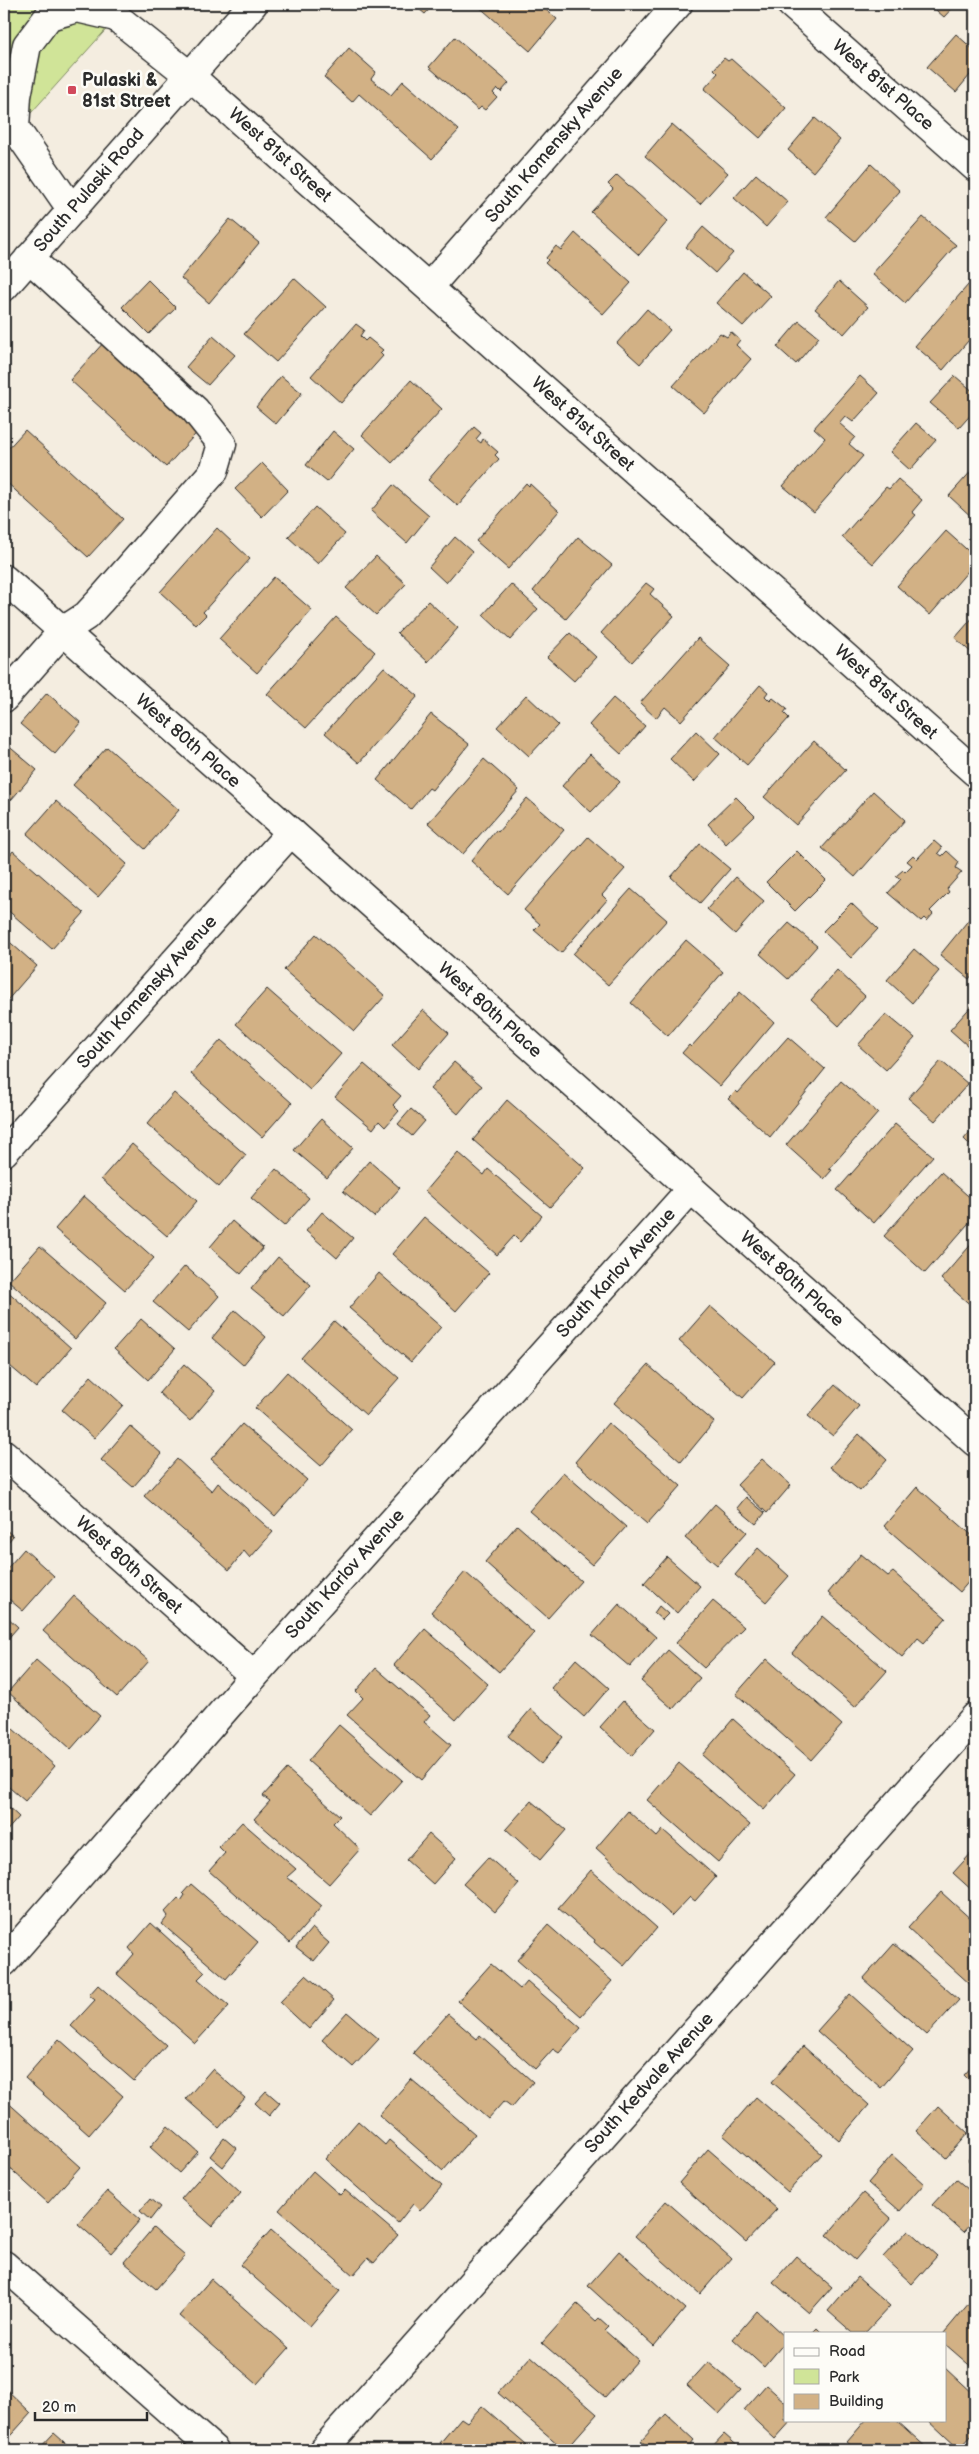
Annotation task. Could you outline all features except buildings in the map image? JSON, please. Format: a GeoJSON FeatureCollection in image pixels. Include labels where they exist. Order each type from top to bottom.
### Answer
{"type":"FeatureCollection","features":[{"type":"Feature","properties":{"kind":"street","name":"South Pulaski Road"},"geometry":{"type":"LineString","coordinates":[[4,287],[253,4]]}},
{"type":"Feature","properties":{"kind":"street","name":"South Komensky Avenue"},"geometry":{"type":"LineString","coordinates":[[429,287],[678,4]]}},
{"type":"Feature","properties":{"kind":"street","name":"West 81st Place"},"geometry":{"type":"LineString","coordinates":[[790,4],[975,167]]}},
{"type":"Feature","properties":{"kind":"street","name":"West 81st Street"},"geometry":{"type":"LineString","coordinates":[[72,210],[15,128],[17,96],[27,45],[49,16],[77,8],[116,17],[190,76],[975,772]]}},
{"type":"Feature","properties":{"kind":"street"},"geometry":{"type":"LineString","coordinates":[[4,698],[63,631],[86,616],[100,602],[214,472],[222,444],[195,410],[29,258]]}},
{"type":"Feature","properties":{"kind":"street","name":"West 80th Place"},"geometry":{"type":"LineString","coordinates":[[4,579],[291,832],[975,1442]]}},
{"type":"Feature","properties":{"kind":"street","name":"South Komensky Avenue"},"geometry":{"type":"LineString","coordinates":[[4,1152],[291,832]]}},
{"type":"Feature","properties":{"kind":"street","name":"South Karlov Avenue"},"geometry":{"type":"LineString","coordinates":[[4,1962],[254,1676],[691,1189]]}},
{"type":"Feature","properties":{"kind":"street","name":"West 80th Street"},"geometry":{"type":"LineString","coordinates":[[4,1454],[254,1676]]}},
{"type":"Feature","properties":{"kind":"street","name":"South Kedvale Avenue"},"geometry":{"type":"LineString","coordinates":[[323,2450],[975,1717]]}},
{"type":"Feature","properties":{"kind":"street"},"geometry":{"type":"LineString","coordinates":[[4,2265],[214,2450]]}},
{"type":"Feature","properties":{"kind":"green space"},"geometry":{"type":"Polygon","coordinates":[[[4,4],[129,4],[4,143],[4,4]]]}},
{"type":"Feature","properties":{"kind":"place","name":"Pulaski & 81st Street"},"geometry":{"type":"Point","coordinates":[72,90]}}]}
